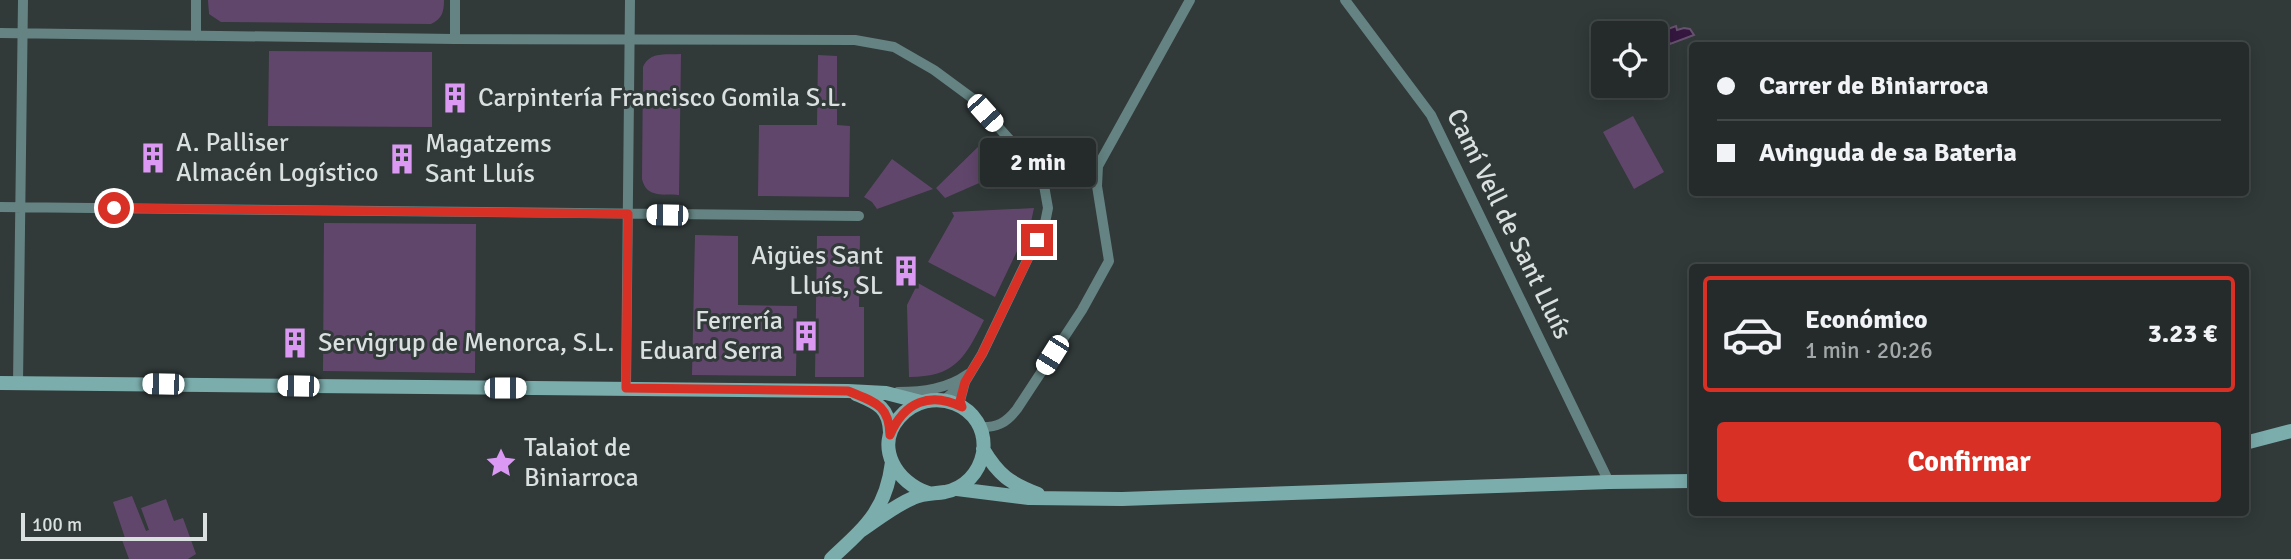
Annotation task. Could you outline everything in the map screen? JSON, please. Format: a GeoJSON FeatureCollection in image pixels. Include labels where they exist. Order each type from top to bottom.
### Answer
{"type":"FeatureCollection","features":[{"type":"Feature","properties":{"kind":"main road"},"geometry":{"type":"LineString","coordinates":[[0,383],[886,393],[921,402],[944,400],[962,407],[979,427],[983,449],[999,474],[1017,485],[1049,498]]}},
{"type":"Feature","properties":{"kind":"main road"},"geometry":{"type":"LineString","coordinates":[[831,559],[859,532],[885,496],[892,462],[889,444],[890,420],[885,410],[848,391]]}},
{"type":"Feature","properties":{"kind":"main road"},"geometry":{"type":"LineString","coordinates":[[890,435],[897,420],[907,409],[921,402]]}},
{"type":"Feature","properties":{"kind":"main road"},"geometry":{"type":"LineString","coordinates":[[2249,442],[2287,432]]}},
{"type":"Feature","properties":{"kind":"main road"},"geometry":{"type":"LineString","coordinates":[[957,489],[975,472],[983,449]]}},
{"type":"Feature","properties":{"kind":"main road"},"geometry":{"type":"LineString","coordinates":[[892,462],[906,482],[928,493]]}},
{"type":"Feature","properties":{"kind":"main road"},"geometry":{"type":"LineString","coordinates":[[859,532],[905,502],[928,493],[957,489],[974,489],[1017,497],[1122,499],[1689,481]]}},
{"type":"Feature","properties":{"kind":"street"},"geometry":{"type":"LineString","coordinates":[[18,383],[23,0]]}},
{"type":"Feature","properties":{"kind":"street"},"geometry":{"type":"LineString","coordinates":[[196,0],[196,36]]}},
{"type":"Feature","properties":{"kind":"street"},"geometry":{"type":"LineString","coordinates":[[455,0],[455,39]]}},
{"type":"Feature","properties":{"kind":"street"},"geometry":{"type":"LineString","coordinates":[[626,388],[630,0]]}},
{"type":"Feature","properties":{"kind":"street"},"geometry":{"type":"LineString","coordinates":[[979,427],[998,426],[1007,421],[1017,409],[1082,310],[1109,261],[1097,186],[1098,166],[1190,0]]}},
{"type":"Feature","properties":{"kind":"street","name":"Camí Vell de Sant Lluís"},"geometry":{"type":"LineString","coordinates":[[1345,0],[1431,115],[1609,482]]}},
{"type":"Feature","properties":{"kind":"street"},"geometry":{"type":"LineString","coordinates":[[0,33],[455,39],[855,40],[894,47],[934,70],[972,99],[1031,159],[1042,174],[1048,208],[1045,223],[982,354],[968,377],[960,401],[962,407]]}},
{"type":"Feature","properties":{"kind":"street"},"geometry":{"type":"LineString","coordinates":[[0,207],[859,216]]}},
{"type":"Feature","properties":{"kind":"street"},"geometry":{"type":"LineString","coordinates":[[886,393],[942,388],[968,377]]}},
{"type":"Feature","properties":{"kind":"street"},"geometry":{"type":"LineString","coordinates":[[944,400],[968,377]]}},
{"type":"Feature","properties":{"kind":"shaded area"},"geometry":{"type":"Polygon","coordinates":[[[208,0],[444,0],[444,8],[438,20],[431,24],[221,22],[209,14],[208,0]]]}},
{"type":"Feature","properties":{"kind":"shaded area"},"geometry":{"type":"Polygon","coordinates":[[[1676,26],[1677,30],[1690,29],[1694,35],[1670,44],[1668,29],[1676,26]]]}},
{"type":"Feature","properties":{"kind":"shaded area"},"geometry":{"type":"Polygon","coordinates":[[[269,51],[432,52],[432,127],[268,126],[269,51]]]}},
{"type":"Feature","properties":{"kind":"shaded area"},"geometry":{"type":"Polygon","coordinates":[[[681,54],[679,195],[656,194],[647,189],[642,179],[643,67],[654,56],[681,54]]]}},
{"type":"Feature","properties":{"kind":"shaded area"},"geometry":{"type":"Polygon","coordinates":[[[818,55],[837,56],[837,125],[850,126],[849,197],[758,196],[759,125],[817,125],[818,55]]]}},
{"type":"Feature","properties":{"kind":"shaded area"},"geometry":{"type":"Polygon","coordinates":[[[1633,116],[1664,172],[1634,189],[1603,132],[1633,116]]]}},
{"type":"Feature","properties":{"kind":"shaded area"},"geometry":{"type":"Polygon","coordinates":[[[985,140],[1018,166],[945,198],[936,188],[985,140]]]}},
{"type":"Feature","properties":{"kind":"shaded area"},"geometry":{"type":"Polygon","coordinates":[[[892,159],[933,189],[877,209],[864,197],[892,159]]]}},
{"type":"Feature","properties":{"kind":"shaded area"},"geometry":{"type":"Polygon","coordinates":[[[1034,208],[1031,222],[995,297],[928,262],[954,216],[952,212],[1034,208]]]}},
{"type":"Feature","properties":{"kind":"shaded area"},"geometry":{"type":"Polygon","coordinates":[[[324,223],[476,224],[475,373],[323,371],[324,223]]]}},
{"type":"Feature","properties":{"kind":"shaded area"},"geometry":{"type":"Polygon","coordinates":[[[695,235],[738,236],[738,305],[797,306],[796,376],[692,375],[695,235]]]}},
{"type":"Feature","properties":{"kind":"shaded area"},"geometry":{"type":"Polygon","coordinates":[[[817,236],[860,236],[859,307],[864,307],[864,377],[815,377],[817,236]]]}},
{"type":"Feature","properties":{"kind":"shaded area"},"geometry":{"type":"Polygon","coordinates":[[[918,283],[984,320],[971,345],[957,363],[937,373],[909,377],[907,305],[918,283]]]}},
{"type":"Feature","properties":{"kind":"shaded area"},"geometry":{"type":"Polygon","coordinates":[[[132,496],[146,531],[149,530],[141,508],[166,499],[174,521],[183,518],[196,554],[188,559],[129,559],[113,502],[132,496]]]}},
{"type":"Feature","properties":{"kind":"place","name":"Carpintería Francisco Gomila S.L."},"geometry":{"type":"Point","coordinates":[455,98]}},
{"type":"Feature","properties":{"kind":"place","name":"A. Palliser Almacén Logístico"},"geometry":{"type":"Point","coordinates":[153,158]}},
{"type":"Feature","properties":{"kind":"place","name":"Magatzems Sant Lluís"},"geometry":{"type":"Point","coordinates":[402,159]}},
{"type":"Feature","properties":{"kind":"place","name":"Aigües Sant Lluís, SL"},"geometry":{"type":"Point","coordinates":[906,271]}},
{"type":"Feature","properties":{"kind":"place","name":"Ferrería Eduard Serra"},"geometry":{"type":"Point","coordinates":[806,336]}},
{"type":"Feature","properties":{"kind":"place","name":"Servigrup de Menorca, S.L."},"geometry":{"type":"Point","coordinates":[295,343]}},
{"type":"Feature","properties":{"kind":"place","name":"Talaiot de Biniarroca"},"geometry":{"type":"Point","coordinates":[501,463]}},
{"type":"Feature","properties":{"kind":"route"},"geometry":{"type":"LineString","coordinates":[[114,208],[628,214],[626,388],[848,391],[885,410],[890,420],[890,435],[897,420],[907,409],[921,402],[944,400],[962,407],[960,401],[965,382],[982,354],[1037,240]]}}]}
